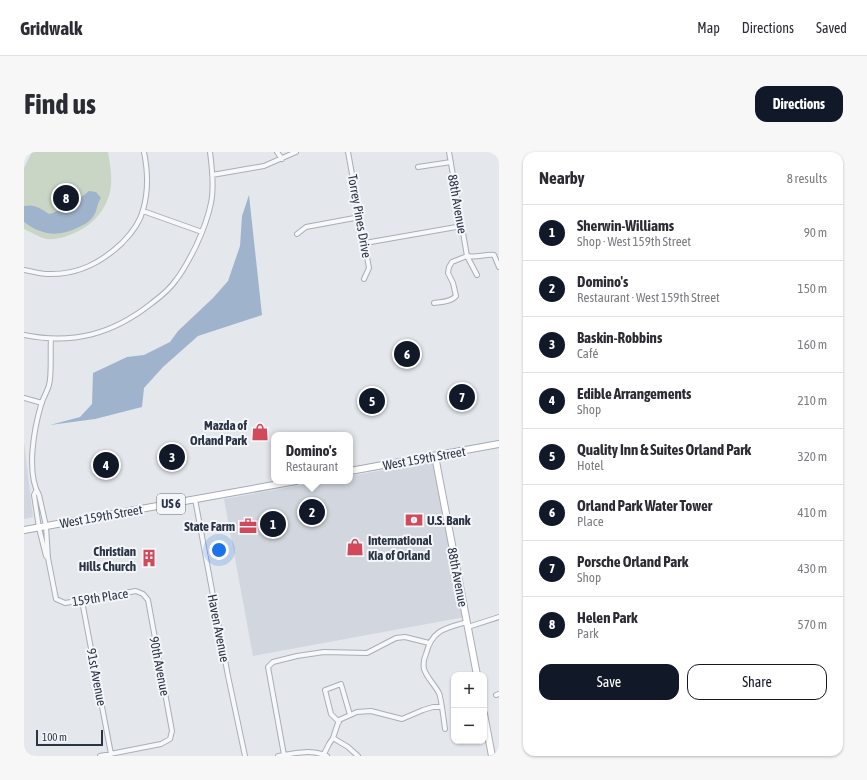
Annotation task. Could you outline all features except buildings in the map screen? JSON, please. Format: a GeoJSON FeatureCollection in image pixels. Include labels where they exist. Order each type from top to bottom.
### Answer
{"type":"FeatureCollection","features":[{"type":"Feature","properties":{"kind":"main road","name":"West 159th Street"},"geometry":{"type":"LineString","coordinates":[[353,470],[499,444]]}},
{"type":"Feature","properties":{"kind":"main road","name":"88th Avenue"},"geometry":{"type":"LineString","coordinates":[[435,456],[476,672]]}},
{"type":"Feature","properties":{"kind":"main road","name":"West 159th Street"},"geometry":{"type":"LineString","coordinates":[[24,530],[279,484]]}},
{"type":"Feature","properties":{"kind":"main road"},"geometry":{"type":"LineString","coordinates":[[487,730],[492,756]]}},
{"type":"Feature","properties":{"kind":"street"},"geometry":{"type":"LineString","coordinates":[[24,270],[47,274],[74,272],[96,264],[111,254],[130,235],[143,211],[148,181],[144,152]]}},
{"type":"Feature","properties":{"kind":"street"},"geometry":{"type":"LineString","coordinates":[[24,335],[51,339],[79,337],[112,328],[136,316],[176,281],[189,260],[202,232],[212,202],[210,152]]}},
{"type":"Feature","properties":{"kind":"street"},"geometry":{"type":"LineString","coordinates":[[277,152],[282,159]]}},
{"type":"Feature","properties":{"kind":"street"},"geometry":{"type":"LineString","coordinates":[[212,175],[264,166],[296,152]]}},
{"type":"Feature","properties":{"kind":"street","name":"Torrey Pines Drive"},"geometry":{"type":"LineString","coordinates":[[348,152],[369,268],[364,278]]}},
{"type":"Feature","properties":{"kind":"street","name":"88th Avenue"},"geometry":{"type":"LineString","coordinates":[[448,152],[467,256],[477,275]]}},
{"type":"Feature","properties":{"kind":"street"},"geometry":{"type":"LineString","coordinates":[[418,167],[450,162]]}},
{"type":"Feature","properties":{"kind":"street"},"geometry":{"type":"LineString","coordinates":[[143,211],[202,232]]}},
{"type":"Feature","properties":{"kind":"street"},"geometry":{"type":"LineString","coordinates":[[297,234],[306,226],[360,217]]}},
{"type":"Feature","properties":{"kind":"street"},"geometry":{"type":"LineString","coordinates":[[365,243],[462,226]]}},
{"type":"Feature","properties":{"kind":"street"},"geometry":{"type":"LineString","coordinates":[[434,303],[447,301],[456,296],[453,283],[448,273],[448,267],[452,262],[467,256],[472,257],[490,255],[494,256],[499,267]]}},
{"type":"Feature","properties":{"kind":"street"},"geometry":{"type":"LineString","coordinates":[[42,527],[32,465],[36,426],[49,384],[51,339]]}},
{"type":"Feature","properties":{"kind":"street"},"geometry":{"type":"LineString","coordinates":[[24,398],[42,403]]}},
{"type":"Feature","properties":{"kind":"street","name":"Haven Avenue"},"geometry":{"type":"LineString","coordinates":[[195,499],[226,668],[245,756]]}},
{"type":"Feature","properties":{"kind":"street","name":"159th Place"},"geometry":{"type":"LineString","coordinates":[[42,527],[56,599],[65,603],[136,591],[144,594]]}},
{"type":"Feature","properties":{"kind":"street","name":"90th Avenue"},"geometry":{"type":"LineString","coordinates":[[111,754],[161,744],[170,739],[172,731],[148,600],[144,594]]}},
{"type":"Feature","properties":{"kind":"street","name":"91st Avenue"},"geometry":{"type":"LineString","coordinates":[[82,601],[111,754]]}},
{"type":"Feature","properties":{"kind":"street"},"geometry":{"type":"LineString","coordinates":[[445,729],[439,694],[426,675],[424,667],[429,642],[437,633],[467,624],[499,617]]}},
{"type":"Feature","properties":{"kind":"street"},"geometry":{"type":"LineString","coordinates":[[284,755],[268,667],[273,662],[297,656],[324,652],[367,653],[396,638],[404,636],[429,642]]}},
{"type":"Feature","properties":{"kind":"street"},"geometry":{"type":"LineString","coordinates":[[339,722],[331,714],[325,690],[341,684],[350,715]]}},
{"type":"Feature","properties":{"kind":"street"},"geometry":{"type":"LineString","coordinates":[[278,756],[306,751],[319,752],[326,755],[340,720],[357,712],[371,711],[402,720],[423,710],[433,707],[441,707]]}},
{"type":"Feature","properties":{"kind":"street"},"geometry":{"type":"LineString","coordinates":[[333,738],[348,747],[358,756]]}},
{"type":"Feature","properties":{"kind":"street"},"geometry":{"type":"LineString","coordinates":[[100,756],[111,754]]}},
{"type":"Feature","properties":{"kind":"shaded area"},"geometry":{"type":"Polygon","coordinates":[[[24,442],[33,517],[24,519],[24,442]]]}},
{"type":"Feature","properties":{"kind":"shaded area"},"geometry":{"type":"Polygon","coordinates":[[[435,461],[465,617],[253,656],[224,499],[307,484],[353,484],[353,475],[435,461]]]}},
{"type":"Feature","properties":{"kind":"green space"},"geometry":{"type":"Polygon","coordinates":[[[32,152],[108,152],[111,177],[110,192],[100,214],[89,225],[67,236],[51,239],[43,238],[24,229],[24,168],[32,152]]]}},
{"type":"Feature","properties":{"kind":"water"},"geometry":{"type":"Polygon","coordinates":[[[89,191],[96,192],[101,198],[92,218],[79,227],[58,234],[51,234],[31,227],[24,222],[24,206],[34,206],[49,214],[79,199],[89,191]]]}},
{"type":"Feature","properties":{"kind":"water"},"geometry":{"type":"Polygon","coordinates":[[[249,195],[262,315],[198,336],[163,367],[144,388],[142,407],[95,419],[50,425],[80,417],[92,404],[93,373],[127,357],[144,355],[170,342],[178,331],[213,298],[228,281],[240,246],[242,216],[249,195]]]}},
{"type":"Feature","properties":{"kind":"place","name":"Helen Park"},"geometry":{"type":"Point","coordinates":[66,198]}},
{"type":"Feature","properties":{"kind":"place","name":"Orland Park Water Tower"},"geometry":{"type":"Point","coordinates":[407,354]}},
{"type":"Feature","properties":{"kind":"place","name":"Porsche Orland Park"},"geometry":{"type":"Point","coordinates":[462,397]}},
{"type":"Feature","properties":{"kind":"place","name":"Quality Inn & Suites Orland Park"},"geometry":{"type":"Point","coordinates":[372,401]}},
{"type":"Feature","properties":{"kind":"place","name":"Mazda of Orland Park"},"geometry":{"type":"Point","coordinates":[260,432]}},
{"type":"Feature","properties":{"kind":"place","name":"Baskin-Robbins"},"geometry":{"type":"Point","coordinates":[172,457]}},
{"type":"Feature","properties":{"kind":"place","name":"Edible Arrangements"},"geometry":{"type":"Point","coordinates":[106,465]}},
{"type":"Feature","properties":{"kind":"place","name":"Domino's"},"geometry":{"type":"Point","coordinates":[312,512]}},
{"type":"Feature","properties":{"kind":"place","name":"U.S. Bank"},"geometry":{"type":"Point","coordinates":[414,520]}},
{"type":"Feature","properties":{"kind":"place","name":"Sherwin-Williams"},"geometry":{"type":"Point","coordinates":[273,524]}},
{"type":"Feature","properties":{"kind":"place","name":"State Farm"},"geometry":{"type":"Point","coordinates":[248,526]}},
{"type":"Feature","properties":{"kind":"place","name":"International Kia of Orland"},"geometry":{"type":"Point","coordinates":[355,547]}},
{"type":"Feature","properties":{"kind":"place","name":"Christian Hills Church"},"geometry":{"type":"Point","coordinates":[149,558]}}]}
